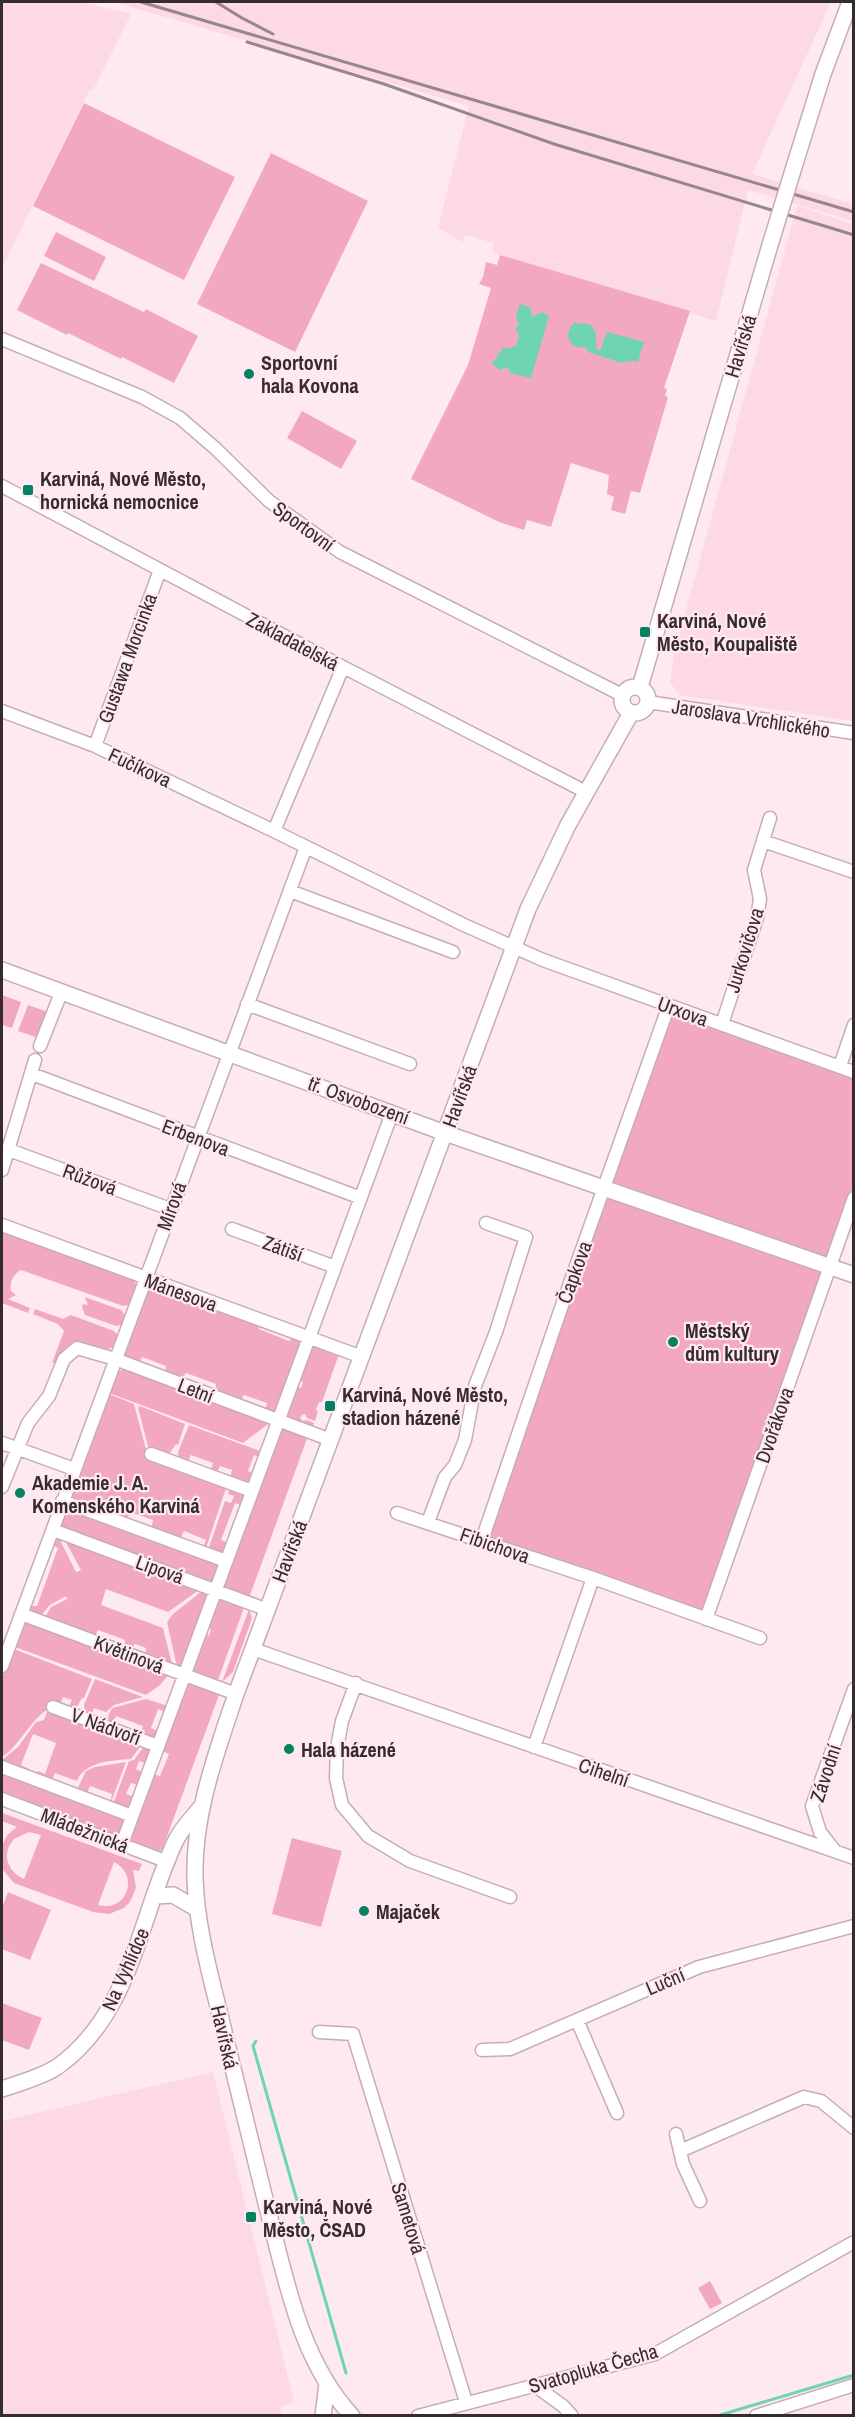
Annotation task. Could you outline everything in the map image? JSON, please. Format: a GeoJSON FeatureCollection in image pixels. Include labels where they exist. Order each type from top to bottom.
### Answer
{"type":"FeatureCollection","features":[{"type":"Feature","properties":{"kind":"street","name":"Havířská"},"geometry":{"type":"LineString","coordinates":[[640,687],[794,167],[823,74],[851,3]]}},
{"type":"Feature","properties":{"kind":"street","name":"Sportovní"},"geometry":{"type":"LineString","coordinates":[[2,339],[142,397],[180,418],[215,448],[269,501],[340,552],[622,695]]}},
{"type":"Feature","properties":{"kind":"street","name":"Zakladatelská"},"geometry":{"type":"LineString","coordinates":[[2,486],[343,667],[586,792]]}},
{"type":"Feature","properties":{"kind":"street","name":"Gustawa Morcinka"},"geometry":{"type":"LineString","coordinates":[[95,746],[160,570]]}},
{"type":"Feature","properties":{"kind":"street"},"geometry":{"type":"LineString","coordinates":[[274,831],[343,667]]}},
{"type":"Feature","properties":{"kind":"street"},"geometry":{"type":"LineString","coordinates":[[640,687],[646,694],[648,702],[644,709],[631,712],[622,704],[622,695],[628,688],[640,687]]}},
{"type":"Feature","properties":{"kind":"street","name":"Jaroslava Vrchlického"},"geometry":{"type":"LineString","coordinates":[[648,702],[854,733]]}},
{"type":"Feature","properties":{"kind":"street","name":"Fučíkova"},"geometry":{"type":"LineString","coordinates":[[2,711],[95,746],[514,947]]}},
{"type":"Feature","properties":{"kind":"street","name":"Havířská"},"geometry":{"type":"LineString","coordinates":[[352,2415],[327,2384],[295,2313],[283,2274],[210,1976],[197,1909],[195,1851],[201,1807],[236,1694],[514,947],[547,865],[631,712]]}},
{"type":"Feature","properties":{"kind":"street","name":"Jurkovičova"},"geometry":{"type":"LineString","coordinates":[[722,1024],[757,918],[760,900],[754,870],[770,818]]}},
{"type":"Feature","properties":{"kind":"street"},"geometry":{"type":"LineString","coordinates":[[762,841],[854,872]]}},
{"type":"Feature","properties":{"kind":"street"},"geometry":{"type":"LineString","coordinates":[[228,1053],[306,847]]}},
{"type":"Feature","properties":{"kind":"street"},"geometry":{"type":"LineString","coordinates":[[290,891],[453,952]]}},
{"type":"Feature","properties":{"kind":"street","name":"Urxova"},"geometry":{"type":"LineString","coordinates":[[514,947],[543,960],[854,1072]]}},
{"type":"Feature","properties":{"kind":"street","name":"tř. Osvobození"},"geometry":{"type":"LineString","coordinates":[[2,970],[445,1133],[854,1275]]}},
{"type":"Feature","properties":{"kind":"street"},"geometry":{"type":"LineString","coordinates":[[40,1046],[61,993]]}},
{"type":"Feature","properties":{"kind":"street"},"geometry":{"type":"LineString","coordinates":[[247,1005],[410,1064]]}},
{"type":"Feature","properties":{"kind":"street","name":"Čapkova"},"geometry":{"type":"LineString","coordinates":[[482,1540],[669,1005]]}},
{"type":"Feature","properties":{"kind":"street"},"geometry":{"type":"LineString","coordinates":[[840,1066],[854,1025]]}},
{"type":"Feature","properties":{"kind":"street","name":"Mírová"},"geometry":{"type":"LineString","coordinates":[[2,1666],[228,1053]]}},
{"type":"Feature","properties":{"kind":"street"},"geometry":{"type":"LineString","coordinates":[[2,1170],[35,1060]]}},
{"type":"Feature","properties":{"kind":"street","name":"Erbenova"},"geometry":{"type":"LineString","coordinates":[[32,1074],[361,1198]]}},
{"type":"Feature","properties":{"kind":"street"},"geometry":{"type":"LineString","coordinates":[[122,1844],[392,1113]]}},
{"type":"Feature","properties":{"kind":"street","name":"Růžová"},"geometry":{"type":"LineString","coordinates":[[9,1150],[170,1209]]}},
{"type":"Feature","properties":{"kind":"street","name":"Dvořákova"},"geometry":{"type":"LineString","coordinates":[[706,1619],[854,1198]]}},
{"type":"Feature","properties":{"kind":"street"},"geometry":{"type":"LineString","coordinates":[[428,1522],[445,1477],[455,1465],[465,1440],[475,1386],[496,1332],[526,1238],[486,1223]]}},
{"type":"Feature","properties":{"kind":"street","name":"Mánesova"},"geometry":{"type":"LineString","coordinates":[[2,1225],[362,1357]]}},
{"type":"Feature","properties":{"kind":"street","name":"Zátiší"},"geometry":{"type":"LineString","coordinates":[[232,1229],[335,1267]]}},
{"type":"Feature","properties":{"kind":"street"},"geometry":{"type":"LineString","coordinates":[[2,1487],[28,1423],[49,1396],[64,1359],[70,1352],[77,1348],[115,1359]]}},
{"type":"Feature","properties":{"kind":"street","name":"Letní"},"geometry":{"type":"LineString","coordinates":[[115,1359],[331,1440]]}},
{"type":"Feature","properties":{"kind":"street"},"geometry":{"type":"LineString","coordinates":[[2,1443],[74,1469]]}},
{"type":"Feature","properties":{"kind":"street"},"geometry":{"type":"LineString","coordinates":[[151,1454],[252,1491]]}},
{"type":"Feature","properties":{"kind":"street","name":"Lipová"},"geometry":{"type":"LineString","coordinates":[[62,1501],[226,1561]]}},
{"type":"Feature","properties":{"kind":"street","name":"Fibichova"},"geometry":{"type":"LineString","coordinates":[[397,1513],[593,1578],[760,1638]]}},
{"type":"Feature","properties":{"kind":"street","name":"Lipová"},"geometry":{"type":"LineString","coordinates":[[53,1530],[268,1610]]}},
{"type":"Feature","properties":{"kind":"street"},"geometry":{"type":"LineString","coordinates":[[534,1747],[593,1578]]}},
{"type":"Feature","properties":{"kind":"street","name":"Květinová"},"geometry":{"type":"LineString","coordinates":[[21,1614],[236,1694]]}},
{"type":"Feature","properties":{"kind":"street","name":"Cihelní"},"geometry":{"type":"LineString","coordinates":[[253,1649],[854,1858]]}},
{"type":"Feature","properties":{"kind":"street"},"geometry":{"type":"LineString","coordinates":[[356,1683],[342,1721],[337,1748],[336,1778],[342,1805],[369,1836],[410,1861],[510,1897]]}},
{"type":"Feature","properties":{"kind":"street","name":"Závodní"},"geometry":{"type":"LineString","coordinates":[[836,1852],[820,1832],[812,1806],[854,1689]]}},
{"type":"Feature","properties":{"kind":"street","name":"V Nádvoří"},"geometry":{"type":"LineString","coordinates":[[53,1707],[158,1746]]}},
{"type":"Feature","properties":{"kind":"street","name":"Mládežnická"},"geometry":{"type":"LineString","coordinates":[[2,1767],[132,1816]]}},
{"type":"Feature","properties":{"kind":"street","name":"Mládežnická"},"geometry":{"type":"LineString","coordinates":[[2,1799],[168,1862]]}},
{"type":"Feature","properties":{"kind":"street","name":"Na Vyhlídce"},"geometry":{"type":"LineString","coordinates":[[2,2090],[55,2068],[85,2043],[113,2002],[168,1862],[182,1831],[201,1807]]}},
{"type":"Feature","properties":{"kind":"street"},"geometry":{"type":"LineString","coordinates":[[155,1896],[173,1895],[197,1909]]}},
{"type":"Feature","properties":{"kind":"street","name":"Luční"},"geometry":{"type":"LineString","coordinates":[[482,2050],[510,2049],[699,1966],[854,1926]]}},
{"type":"Feature","properties":{"kind":"street"},"geometry":{"type":"LineString","coordinates":[[577,2020],[616,2113]]}},
{"type":"Feature","properties":{"kind":"street","name":"Sametová"},"geometry":{"type":"LineString","coordinates":[[319,2032],[353,2034],[466,2402]]}},
{"type":"Feature","properties":{"kind":"street"},"geometry":{"type":"LineString","coordinates":[[680,2151],[804,2097],[821,2101],[854,2128]]}},
{"type":"Feature","properties":{"kind":"street"},"geometry":{"type":"LineString","coordinates":[[676,2134],[683,2164],[700,2201]]}},
{"type":"Feature","properties":{"kind":"street","name":"Svatopluka Čecha"},"geometry":{"type":"LineString","coordinates":[[418,2415],[654,2354],[854,2242]]}},
{"type":"Feature","properties":{"kind":"street"},"geometry":{"type":"LineString","coordinates":[[323,2415],[327,2384]]}},
{"type":"Feature","properties":{"kind":"street"},"geometry":{"type":"LineString","coordinates":[[534,2385],[572,2415]]}},
{"type":"Feature","properties":{"kind":"street"},"geometry":{"type":"LineString","coordinates":[[756,2415],[854,2385]]}},
{"type":"Feature","properties":{"kind":"shaded area"},"geometry":{"type":"Polygon","coordinates":[[[2,2],[81,2],[131,14],[93,90],[90,89],[2,267],[2,2]]]}},
{"type":"Feature","properties":{"kind":"shaded area"},"geometry":{"type":"Polygon","coordinates":[[[114,2],[831,2],[752,174],[853,204],[853,221],[748,190],[716,321],[501,255],[493,252],[493,243],[465,235],[463,242],[438,228],[469,106],[114,2]]]}},
{"type":"Feature","properties":{"kind":"shaded area"},"geometry":{"type":"Polygon","coordinates":[[[84,103],[235,177],[184,280],[33,206],[84,103]]]}},
{"type":"Feature","properties":{"kind":"shaded area"},"geometry":{"type":"Polygon","coordinates":[[[271,153],[368,201],[295,352],[197,304],[271,153]]]}},
{"type":"Feature","properties":{"kind":"shaded area"},"geometry":{"type":"Polygon","coordinates":[[[797,206],[853,224],[853,721],[679,695],[670,682],[675,650],[797,206]]]}},
{"type":"Feature","properties":{"kind":"shaded area"},"geometry":{"type":"Polygon","coordinates":[[[56,232],[106,257],[94,281],[44,256],[56,232]]]}},
{"type":"Feature","properties":{"kind":"shaded area"},"geometry":{"type":"Polygon","coordinates":[[[500,255],[690,311],[664,388],[667,389],[665,396],[668,397],[640,493],[631,491],[625,514],[611,510],[614,497],[607,494],[609,475],[571,463],[551,527],[527,520],[524,530],[499,522],[411,479],[468,365],[491,288],[479,284],[486,262],[497,265],[500,255]]]}},
{"type":"Feature","properties":{"kind":"shaded area"},"geometry":{"type":"Polygon","coordinates":[[[41,263],[144,312],[146,309],[198,336],[174,383],[17,310],[41,263]]]}},
{"type":"Feature","properties":{"kind":"shaded area"},"geometry":{"type":"Polygon","coordinates":[[[520,304],[530,307],[532,317],[542,312],[549,316],[531,378],[510,373],[508,367],[500,370],[492,364],[503,348],[512,348],[517,344],[519,335],[515,329],[519,324],[516,317],[520,304]]]}},
{"type":"Feature","properties":{"kind":"shaded area"},"geometry":{"type":"Polygon","coordinates":[[[576,322],[592,326],[596,348],[600,351],[607,332],[644,342],[638,362],[616,362],[588,352],[586,347],[575,346],[568,335],[576,322]]]}},
{"type":"Feature","properties":{"kind":"shaded area"},"geometry":{"type":"Polygon","coordinates":[[[302,411],[357,441],[341,469],[287,438],[302,411]]]}},
{"type":"Feature","properties":{"kind":"shaded area"},"geometry":{"type":"Polygon","coordinates":[[[2,995],[21,1002],[12,1028],[2,1025],[2,995]]]}},
{"type":"Feature","properties":{"kind":"shaded area"},"geometry":{"type":"Polygon","coordinates":[[[28,1005],[48,1012],[39,1038],[18,1031],[28,1005]]]}},
{"type":"Feature","properties":{"kind":"shaded area"},"geometry":{"type":"Polygon","coordinates":[[[672,1011],[853,1076],[853,1186],[703,1611],[488,1537],[672,1011]]]}},
{"type":"Feature","properties":{"kind":"shaded area"},"geometry":{"type":"Polygon","coordinates":[[[2,1229],[132,1277],[136,1284],[129,1305],[123,1306],[21,1270],[11,1282],[11,1291],[16,1295],[8,1299],[30,1308],[28,1313],[2,1303],[2,1229]]]}},
{"type":"Feature","properties":{"kind":"shaded area"},"geometry":{"type":"Polygon","coordinates":[[[153,1286],[258,1324],[259,1329],[289,1341],[293,1337],[301,1343],[275,1413],[265,1410],[267,1403],[244,1395],[241,1400],[216,1393],[216,1384],[186,1373],[182,1379],[165,1373],[166,1366],[142,1357],[139,1363],[126,1358],[123,1352],[147,1289],[153,1286]]]}},
{"type":"Feature","properties":{"kind":"shaded area"},"geometry":{"type":"Polygon","coordinates":[[[85,1297],[121,1310],[125,1315],[121,1325],[116,1326],[85,1315],[82,1307],[83,1304],[88,1305],[85,1297]]]}},
{"type":"Feature","properties":{"kind":"shaded area"},"geometry":{"type":"Polygon","coordinates":[[[35,1309],[63,1319],[71,1315],[114,1331],[118,1335],[113,1347],[103,1351],[79,1343],[69,1345],[57,1362],[52,1363],[64,1331],[58,1324],[33,1314],[35,1309]]]}},
{"type":"Feature","properties":{"kind":"shaded area"},"geometry":{"type":"Polygon","coordinates":[[[317,1346],[339,1354],[322,1402],[319,1402],[316,1410],[318,1411],[315,1421],[307,1418],[305,1414],[300,1418],[303,1421],[314,1423],[312,1429],[290,1421],[285,1416],[293,1386],[301,1388],[303,1382],[296,1379],[310,1347],[317,1346]]]}},
{"type":"Feature","properties":{"kind":"shaded area"},"geometry":{"type":"Polygon","coordinates":[[[126,1368],[269,1422],[243,1443],[109,1393],[117,1372],[126,1368]]]}},
{"type":"Feature","properties":{"kind":"shaded area"},"geometry":{"type":"Polygon","coordinates":[[[109,1394],[134,1404],[146,1449],[144,1454],[227,1485],[205,1551],[203,1548],[206,1540],[184,1531],[180,1539],[151,1529],[153,1520],[130,1512],[127,1520],[123,1519],[126,1510],[103,1502],[100,1509],[73,1500],[71,1493],[109,1394]]]}},
{"type":"Feature","properties":{"kind":"shaded area"},"geometry":{"type":"Polygon","coordinates":[[[140,1406],[185,1424],[178,1445],[176,1444],[169,1454],[149,1450],[138,1408],[140,1406]]]}},
{"type":"Feature","properties":{"kind":"shaded area"},"geometry":{"type":"Polygon","coordinates":[[[189,1425],[263,1452],[261,1458],[254,1455],[248,1471],[255,1474],[248,1484],[230,1478],[232,1470],[220,1466],[217,1473],[211,1471],[213,1463],[191,1455],[187,1463],[179,1460],[178,1452],[189,1425]]]}},
{"type":"Feature","properties":{"kind":"shaded area"},"geometry":{"type":"Polygon","coordinates":[[[282,1428],[308,1436],[249,1598],[222,1587],[282,1428]]]}},
{"type":"Feature","properties":{"kind":"shaded area"},"geometry":{"type":"Polygon","coordinates":[[[230,1488],[244,1494],[243,1506],[235,1503],[221,1540],[229,1543],[222,1554],[208,1550],[225,1501],[231,1503],[234,1496],[228,1494],[230,1488]]]}},
{"type":"Feature","properties":{"kind":"shaded area"},"geometry":{"type":"Polygon","coordinates":[[[69,1508],[216,1561],[219,1569],[214,1580],[207,1582],[63,1528],[60,1520],[65,1510],[69,1508]]]}},
{"type":"Feature","properties":{"kind":"shaded area"},"geometry":{"type":"Polygon","coordinates":[[[59,1538],[76,1572],[81,1570],[64,1539],[199,1590],[168,1612],[106,1589],[101,1605],[163,1628],[172,1664],[145,1654],[146,1648],[135,1644],[131,1650],[124,1647],[125,1640],[98,1630],[95,1636],[45,1617],[51,1607],[67,1599],[66,1596],[50,1605],[40,1617],[33,1613],[30,1606],[37,1606],[58,1548],[52,1545],[59,1538]]]}},
{"type":"Feature","properties":{"kind":"shaded area"},"geometry":{"type":"Polygon","coordinates":[[[202,1591],[207,1596],[184,1664],[177,1667],[167,1622],[173,1614],[202,1591]]]}},
{"type":"Feature","properties":{"kind":"shaded area"},"geometry":{"type":"Polygon","coordinates":[[[219,1598],[245,1605],[217,1683],[192,1672],[190,1668],[202,1633],[209,1636],[211,1629],[204,1627],[219,1598]]]}},
{"type":"Feature","properties":{"kind":"shaded area"},"geometry":{"type":"Polygon","coordinates":[[[249,1609],[252,1618],[233,1672],[222,1682],[249,1609]]]}},
{"type":"Feature","properties":{"kind":"shaded area"},"geometry":{"type":"Polygon","coordinates":[[[27,1622],[169,1674],[160,1685],[146,1695],[15,1647],[22,1625],[27,1622]]]}},
{"type":"Feature","properties":{"kind":"shaded area"},"geometry":{"type":"Polygon","coordinates":[[[14,1649],[92,1679],[84,1698],[77,1707],[68,1709],[72,1700],[63,1697],[60,1706],[52,1707],[44,1712],[2,1757],[2,1678],[14,1649]]]}},
{"type":"Feature","properties":{"kind":"shaded area"},"geometry":{"type":"Polygon","coordinates":[[[95,1679],[143,1697],[114,1705],[106,1712],[94,1708],[91,1716],[85,1714],[84,1705],[95,1679]]]}},
{"type":"Feature","properties":{"kind":"shaded area"},"geometry":{"type":"Polygon","coordinates":[[[188,1682],[217,1692],[219,1695],[162,1850],[153,1852],[130,1843],[128,1834],[153,1774],[160,1776],[169,1754],[162,1751],[182,1688],[188,1682]]]}},
{"type":"Feature","properties":{"kind":"shaded area"},"geometry":{"type":"Polygon","coordinates":[[[146,1699],[168,1706],[165,1712],[158,1709],[151,1728],[158,1731],[155,1739],[141,1733],[143,1726],[116,1716],[112,1724],[105,1723],[112,1708],[146,1699]]]}},
{"type":"Feature","properties":{"kind":"shaded area"},"geometry":{"type":"Polygon","coordinates":[[[53,1709],[142,1744],[131,1759],[108,1761],[92,1766],[77,1781],[55,1773],[52,1780],[35,1773],[38,1771],[45,1774],[56,1743],[33,1734],[21,1765],[29,1769],[27,1773],[2,1765],[2,1760],[18,1747],[36,1722],[44,1720],[47,1712],[51,1713],[53,1709]]]}},
{"type":"Feature","properties":{"kind":"shaded area"},"geometry":{"type":"Polygon","coordinates":[[[145,1745],[151,1749],[148,1764],[139,1761],[136,1769],[144,1776],[140,1775],[137,1782],[141,1783],[138,1785],[131,1783],[126,1794],[134,1797],[129,1809],[113,1804],[129,1761],[134,1760],[145,1745]]]}},
{"type":"Feature","properties":{"kind":"shaded area"},"geometry":{"type":"Polygon","coordinates":[[[126,1762],[110,1805],[112,1794],[90,1786],[87,1793],[76,1792],[86,1771],[95,1767],[126,1762]]]}},
{"type":"Feature","properties":{"kind":"shaded area"},"geometry":{"type":"Polygon","coordinates":[[[2,1770],[122,1816],[125,1824],[120,1834],[116,1836],[2,1796],[2,1770]]]}},
{"type":"Feature","properties":{"kind":"shaded area"},"geometry":{"type":"Polygon","coordinates":[[[2,1813],[142,1864],[139,1871],[133,1870],[136,1888],[130,1902],[124,1908],[109,1914],[93,1912],[14,1883],[2,1869],[2,1850],[7,1836],[17,1827],[2,1821],[2,1813]],[[29,1832],[14,1839],[7,1856],[10,1867],[24,1879],[41,1835],[29,1832]],[[114,1862],[98,1905],[108,1906],[116,1903],[127,1891],[127,1875],[114,1862]]]}},
{"type":"Feature","properties":{"kind":"shaded area"},"geometry":{"type":"Polygon","coordinates":[[[292,1838],[342,1851],[321,1927],[272,1914],[292,1838]]]}},
{"type":"Feature","properties":{"kind":"shaded area"},"geometry":{"type":"Polygon","coordinates":[[[8,1892],[51,1910],[30,1960],[2,1949],[2,1908],[8,1892]]]}},
{"type":"Feature","properties":{"kind":"shaded area"},"geometry":{"type":"Polygon","coordinates":[[[2,2003],[42,2018],[29,2050],[2,2040],[2,2003]]]}},
{"type":"Feature","properties":{"kind":"shaded area"},"geometry":{"type":"Polygon","coordinates":[[[213,2072],[294,2402],[280,2407],[282,2416],[2,2415],[2,2121],[213,2072]]]}},
{"type":"Feature","properties":{"kind":"shaded area"},"geometry":{"type":"Polygon","coordinates":[[[710,2281],[722,2303],[710,2309],[698,2288],[710,2281]]]}},
{"type":"Feature","properties":{"kind":"waterway"},"geometry":{"type":"LineString","coordinates":[[256,2041],[253,2046],[346,2373]]}},
{"type":"Feature","properties":{"kind":"waterway"},"geometry":{"type":"LineString","coordinates":[[717,2416],[854,2375]]}},
{"type":"Feature","properties":{"kind":"railway"},"geometry":{"type":"LineString","coordinates":[[141,2],[854,212]]}},
{"type":"Feature","properties":{"kind":"railway"},"geometry":{"type":"LineString","coordinates":[[216,2],[273,34]]}},
{"type":"Feature","properties":{"kind":"railway"},"geometry":{"type":"LineString","coordinates":[[247,42],[384,84],[554,144],[854,235]]}},
{"type":"Feature","properties":{"kind":"place","name":"Sportovní hala Kovona"},"geometry":{"type":"Point","coordinates":[249,374]}},
{"type":"Feature","properties":{"kind":"place","name":"Karviná, Nové Město, hornická nemocnice"},"geometry":{"type":"Point","coordinates":[28,490]}},
{"type":"Feature","properties":{"kind":"place","name":"Karviná, Nové Město, Koupaliště"},"geometry":{"type":"Point","coordinates":[645,632]}},
{"type":"Feature","properties":{"kind":"place","name":"Městský dům kultury"},"geometry":{"type":"Point","coordinates":[673,1342]}},
{"type":"Feature","properties":{"kind":"place","name":"Karviná, Nové Město, stadion házené"},"geometry":{"type":"Point","coordinates":[330,1406]}},
{"type":"Feature","properties":{"kind":"place","name":"Akademie J. A. Komenského Karviná"},"geometry":{"type":"Point","coordinates":[20,1493]}},
{"type":"Feature","properties":{"kind":"place","name":"Hala házené"},"geometry":{"type":"Point","coordinates":[289,1749]}},
{"type":"Feature","properties":{"kind":"place","name":"Majaček"},"geometry":{"type":"Point","coordinates":[364,1911]}},
{"type":"Feature","properties":{"kind":"place","name":"Karviná, Nové Město, ČSAD"},"geometry":{"type":"Point","coordinates":[251,2217]}}]}
